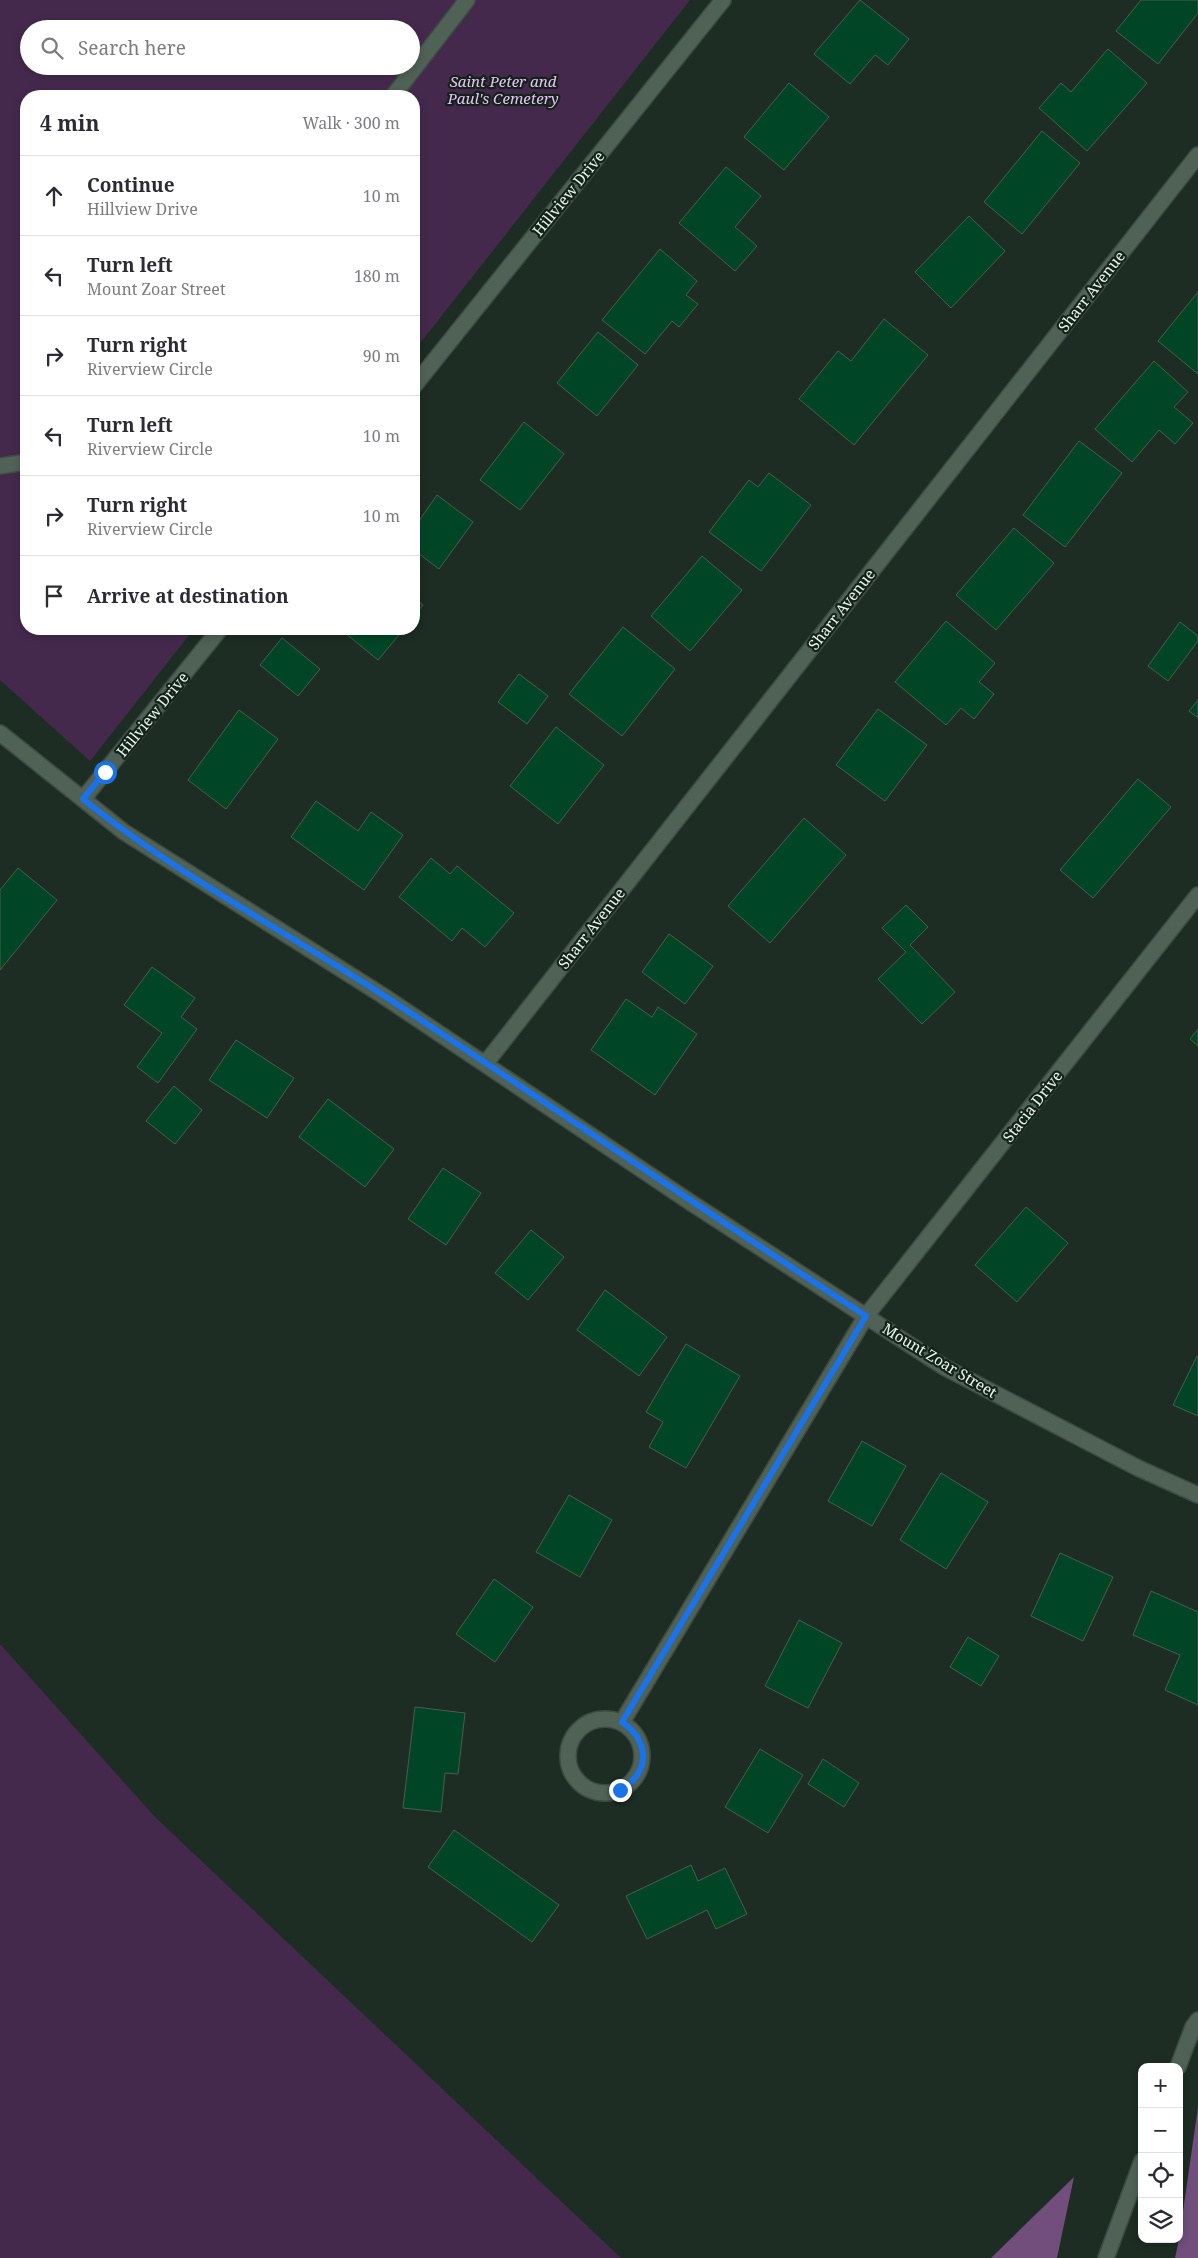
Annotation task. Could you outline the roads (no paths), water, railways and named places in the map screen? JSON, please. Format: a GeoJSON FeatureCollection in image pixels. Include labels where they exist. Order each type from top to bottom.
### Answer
{"type":"FeatureCollection","features":[{"type":"Feature","properties":{"kind":"street"},"geometry":{"type":"LineString","coordinates":[[420,60],[467,0]]}},
{"type":"Feature","properties":{"kind":"street","name":"Hillview Drive"},"geometry":{"type":"LineString","coordinates":[[420,379],[723,0]]}},
{"type":"Feature","properties":{"kind":"street"},"geometry":{"type":"LineString","coordinates":[[397,90],[408,75]]}},
{"type":"Feature","properties":{"kind":"street","name":"Sharr Avenue"},"geometry":{"type":"LineString","coordinates":[[484,1064],[1198,155]]}},
{"type":"Feature","properties":{"kind":"street"},"geometry":{"type":"LineString","coordinates":[[0,466],[20,463]]}},
{"type":"Feature","properties":{"kind":"street","name":"Hillview Drive"},"geometry":{"type":"LineString","coordinates":[[83,799],[215,635]]}},
{"type":"Feature","properties":{"kind":"street","name":"Mount Zoar Street"},"geometry":{"type":"LineString","coordinates":[[0,733],[124,832],[382,995],[690,1202],[944,1367],[1138,1468],[1198,1495]]}},
{"type":"Feature","properties":{"kind":"street","name":"Stacia Drive"},"geometry":{"type":"LineString","coordinates":[[622,1722],[866,1316],[1198,895]]}},
{"type":"Feature","properties":{"kind":"street"},"geometry":{"type":"LineString","coordinates":[[598,1719],[622,1722],[639,1739],[642,1763],[638,1775],[630,1784],[620,1790],[608,1793],[596,1792],[585,1787],[576,1779],[570,1767],[568,1755],[570,1743],[576,1732],[586,1724],[598,1719]]}},
{"type":"Feature","properties":{"kind":"street"},"geometry":{"type":"LineString","coordinates":[[1180,2063],[1193,2027],[1198,2020]]}},
{"type":"Feature","properties":{"kind":"street"},"geometry":{"type":"LineString","coordinates":[[1106,2258],[1138,2173]]}},
{"type":"Feature","properties":{"kind":"park label","name":"Saint Peter and Paul's Cemetery"},"geometry":{"type":"Point","coordinates":[503,90]}}]}
